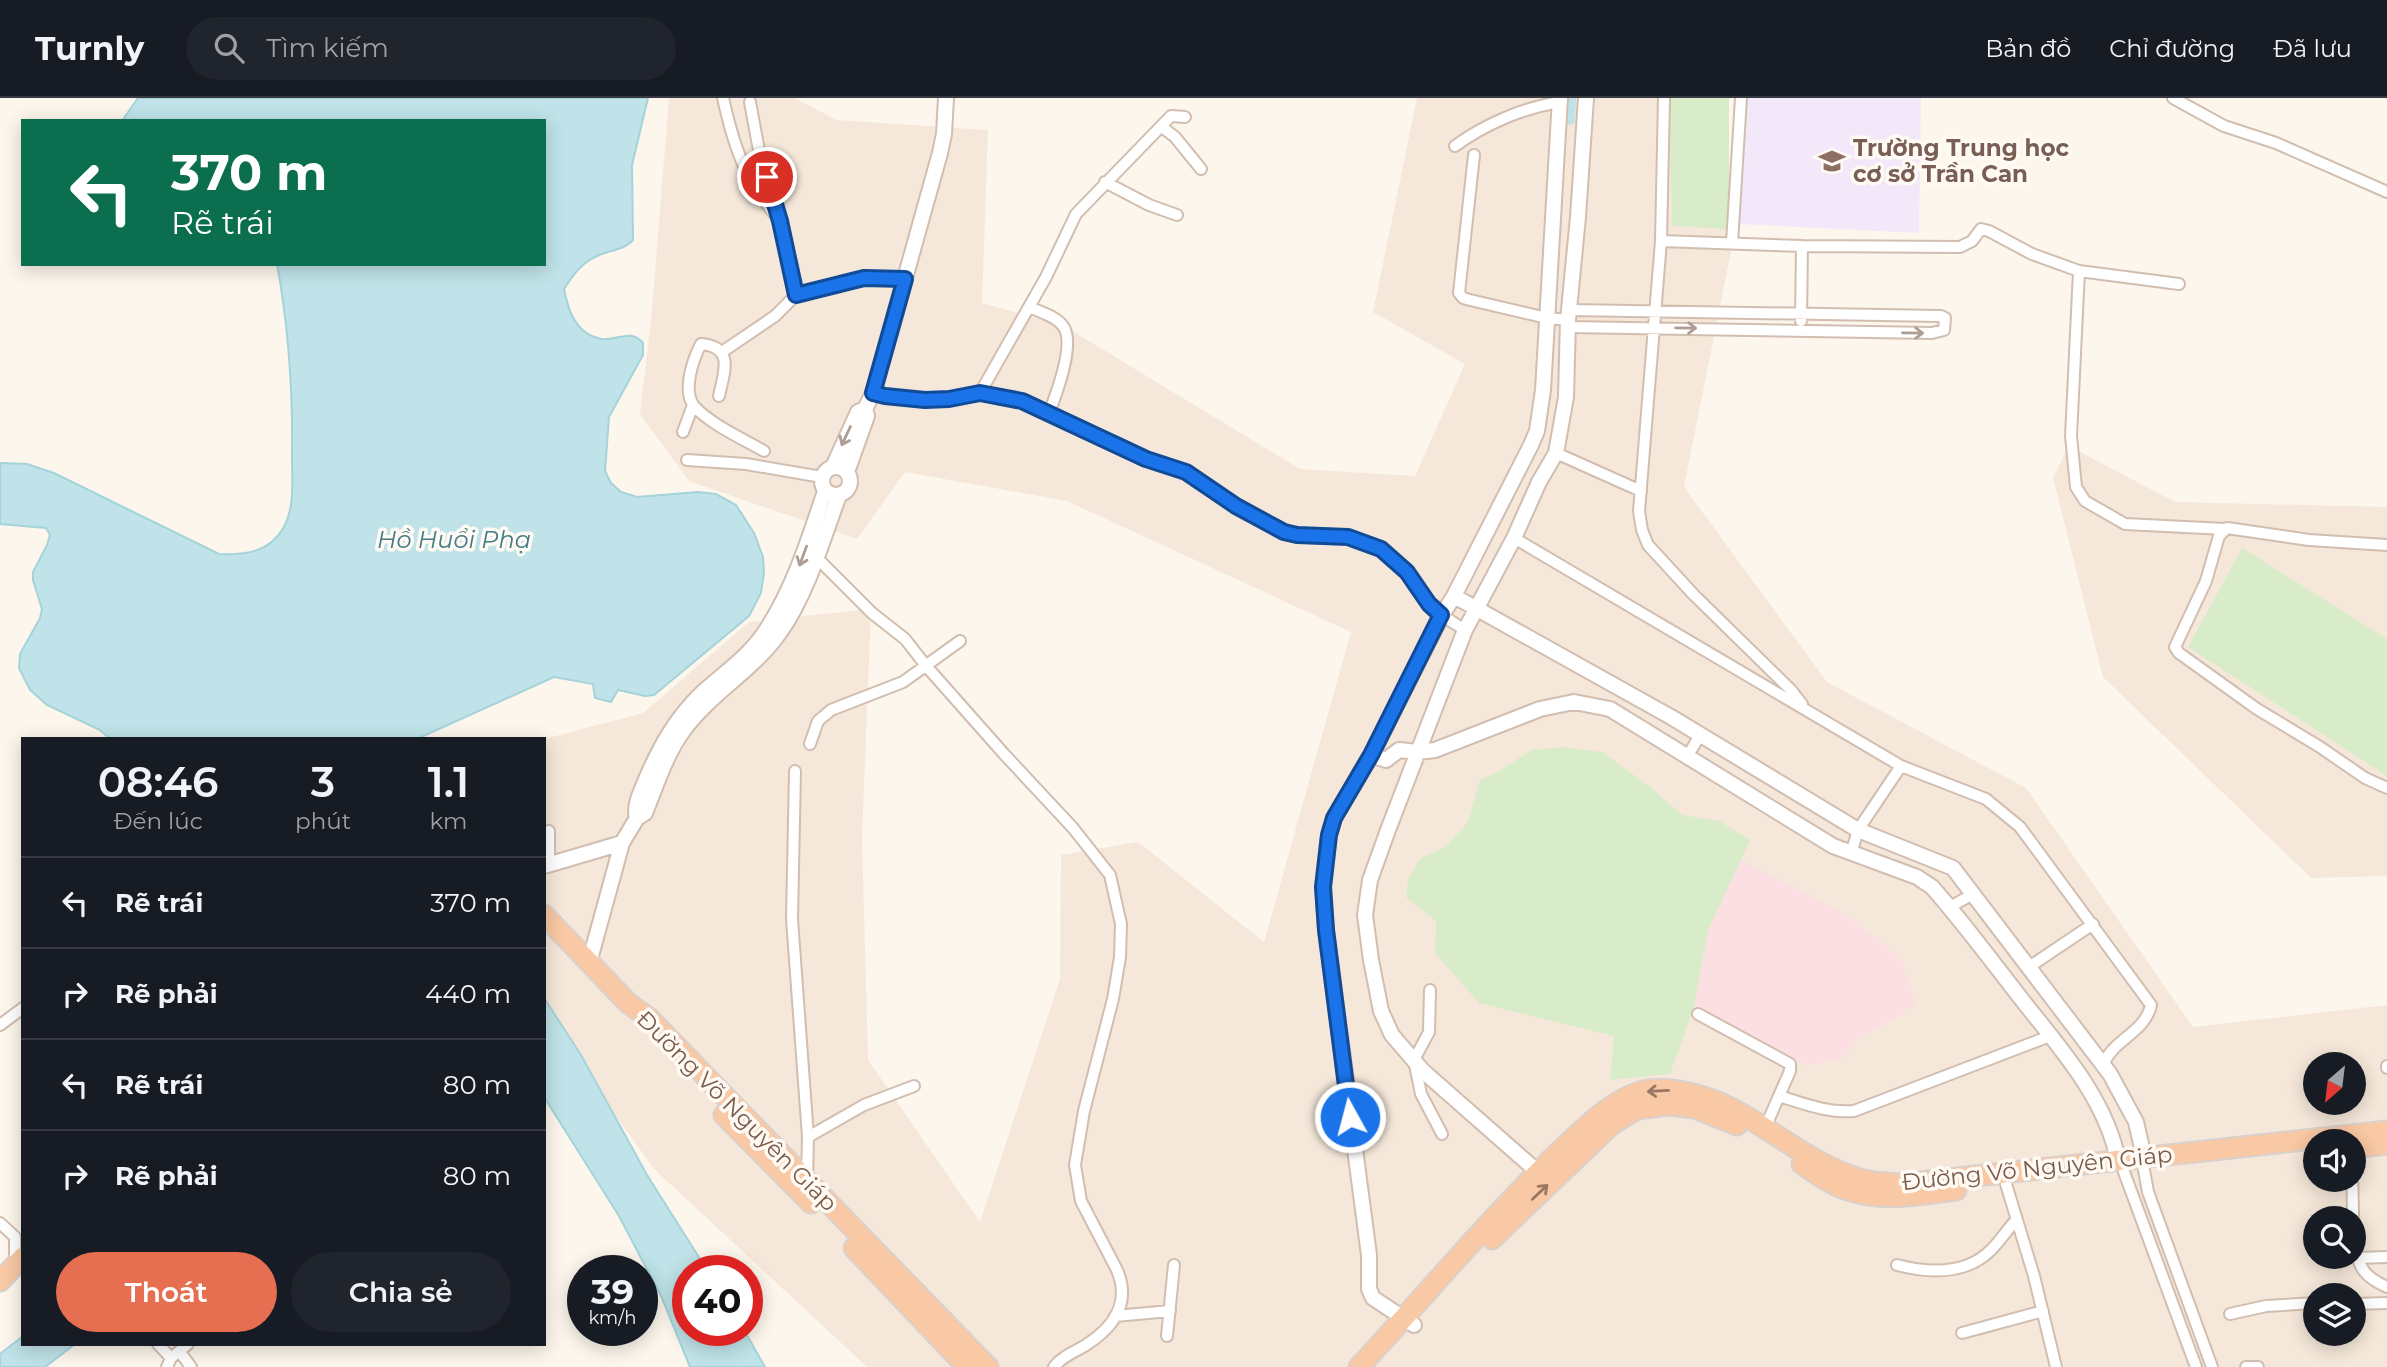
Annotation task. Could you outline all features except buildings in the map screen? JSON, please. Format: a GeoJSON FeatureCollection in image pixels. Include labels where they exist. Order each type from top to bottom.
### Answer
{"type":"FeatureCollection","features":[{"type":"Feature","properties":{"kind":"highway","name":"Đường Võ Nguyên Giáp"},"geometry":{"type":"LineString","coordinates":[[546,917],[628,1003],[649,1018],[796,1176],[967,1367]]}},
{"type":"Feature","properties":{"kind":"highway","name":"Đường Võ Nguyên Giáp"},"geometry":{"type":"LineString","coordinates":[[1376,1367],[1409,1322],[1523,1185],[1589,1124],[1623,1100],[1643,1091],[1670,1090],[1707,1098],[1737,1111],[1843,1174],[1882,1183],[1902,1184],[2303,1153]]}},
{"type":"Feature","properties":{"kind":"highway","name":"Đường Võ Nguyên Giáp"},"geometry":{"type":"LineString","coordinates":[[1359,1367],[1409,1322],[1495,1235],[1611,1125],[1637,1109],[1668,1105],[1695,1108],[1726,1120],[1792,1157],[1831,1183],[1853,1192],[1877,1196],[1914,1196],[2121,1166]]}},
{"type":"Feature","properties":{"kind":"highway","name":"Đường Võ Nguyên Giáp"},"geometry":{"type":"LineString","coordinates":[[2366,1136],[2387,1130]]}},
{"type":"Feature","properties":{"kind":"highway","name":"Đường Võ Nguyên Giáp"},"geometry":{"type":"LineString","coordinates":[[2366,1142],[2387,1144]]}},
{"type":"Feature","properties":{"kind":"highway","name":"Đường Võ Nguyên Giáp"},"geometry":{"type":"LineString","coordinates":[[2144,1164],[2303,1146]]}},
{"type":"Feature","properties":{"kind":"highway","name":"Đường Võ Nguyên Giáp"},"geometry":{"type":"LineString","coordinates":[[796,1176],[988,1367]]}},
{"type":"Feature","properties":{"kind":"highway"},"geometry":{"type":"LineString","coordinates":[[0,1281],[19,1261]]}},
{"type":"Feature","properties":{"kind":"street"},"geometry":{"type":"LineString","coordinates":[[723,98],[741,164],[758,195],[780,221]]}},
{"type":"Feature","properties":{"kind":"street"},"geometry":{"type":"LineString","coordinates":[[840,470],[867,416],[865,410],[873,393],[944,134],[946,98]]}},
{"type":"Feature","properties":{"kind":"street"},"geometry":{"type":"LineString","coordinates":[[1538,1172],[1414,1060],[1392,1035],[1381,1012],[1365,915],[1370,880],[1465,630],[1556,453],[1566,397],[1569,319],[1586,98]]}},
{"type":"Feature","properties":{"kind":"street"},"geometry":{"type":"LineString","coordinates":[[1664,98],[1661,241],[1639,512],[1642,530],[1648,544],[1694,596],[1791,690],[1805,710]]}},
{"type":"Feature","properties":{"kind":"street"},"geometry":{"type":"LineString","coordinates":[[1732,243],[1741,98]]}},
{"type":"Feature","properties":{"kind":"street"},"geometry":{"type":"LineString","coordinates":[[2173,98],[2224,126],[2276,143],[2387,192]]}},
{"type":"Feature","properties":{"kind":"street"},"geometry":{"type":"LineString","coordinates":[[1409,1322],[1373,1298],[1369,1289],[1369,1255],[1326,930],[1323,887],[1329,835],[1334,818],[1371,755],[1441,615],[1454,596],[1536,430],[1543,390],[1559,100],[1523,111],[1484,128],[1455,146]]}},
{"type":"Feature","properties":{"kind":"street"},"geometry":{"type":"LineString","coordinates":[[750,102],[760,156],[780,221],[796,295]]}},
{"type":"Feature","properties":{"kind":"street"},"geometry":{"type":"LineString","coordinates":[[980,393],[1029,307],[1076,214],[1171,116],[1185,117]]}},
{"type":"Feature","properties":{"kind":"street"},"geometry":{"type":"LineString","coordinates":[[1162,127],[1175,137],[1201,169]]}},
{"type":"Feature","properties":{"kind":"street"},"geometry":{"type":"LineString","coordinates":[[1474,155],[1459,293],[1470,300],[1547,318],[1654,327],[1932,334],[1944,330],[1945,323],[1945,318],[1941,316],[1655,311],[1569,319]]}},
{"type":"Feature","properties":{"kind":"street"},"geometry":{"type":"LineString","coordinates":[[1105,182],[1149,205],[1177,215]]}},
{"type":"Feature","properties":{"kind":"street"},"geometry":{"type":"LineString","coordinates":[[1661,241],[1802,246],[1960,247],[1966,246],[1982,229],[2032,254],[2079,271],[2179,284]]}},
{"type":"Feature","properties":{"kind":"street"},"geometry":{"type":"LineString","coordinates":[[1801,331],[1802,246]]}},
{"type":"Feature","properties":{"kind":"street"},"geometry":{"type":"LineString","coordinates":[[2079,271],[2071,436],[2076,487],[2085,501],[2125,524],[2227,527],[2309,540],[2387,545]]}},
{"type":"Feature","properties":{"kind":"street"},"geometry":{"type":"LineString","coordinates":[[722,352],[775,316],[796,295],[864,278],[905,279]]}},
{"type":"Feature","properties":{"kind":"street"},"geometry":{"type":"LineString","coordinates":[[1029,307],[1063,325],[1066,332],[1064,372],[1049,413]]}},
{"type":"Feature","properties":{"kind":"street"},"geometry":{"type":"LineString","coordinates":[[683,432],[693,405],[690,392],[695,354],[701,344],[712,345],[722,352],[726,361],[719,396]]}},
{"type":"Feature","properties":{"kind":"street"},"geometry":{"type":"LineString","coordinates":[[873,393],[925,400],[980,393],[1022,401],[1146,459],[1186,472],[1236,506],[1284,532],[1348,537],[1381,549],[1407,572],[1429,604],[1465,630]]}},
{"type":"Feature","properties":{"kind":"street"},"geometry":{"type":"LineString","coordinates":[[693,405],[707,417],[764,451]]}},
{"type":"Feature","properties":{"kind":"street"},"geometry":{"type":"LineString","coordinates":[[1556,453],[1641,491]]}},
{"type":"Feature","properties":{"kind":"street"},"geometry":{"type":"LineString","coordinates":[[589,963],[622,843],[637,818],[645,813],[682,732],[781,632],[816,557],[828,488],[824,472],[840,470],[850,479],[849,486],[828,488],[746,464],[687,460]]}},
{"type":"Feature","properties":{"kind":"street"},"geometry":{"type":"LineString","coordinates":[[637,818],[635,810],[644,786],[660,747],[675,722],[701,694],[754,646],[780,607],[793,582],[828,488]]}},
{"type":"Feature","properties":{"kind":"street"},"geometry":{"type":"LineString","coordinates":[[2225,529],[2219,536],[2206,581],[2175,647],[2179,653],[2257,709],[2365,778],[2387,788]]}},
{"type":"Feature","properties":{"kind":"street"},"geometry":{"type":"LineString","coordinates":[[1514,538],[1901,766],[1977,794],[2003,811],[2020,827],[2151,1005],[2139,1028],[2112,1049],[2103,1065]]}},
{"type":"Feature","properties":{"kind":"street"},"geometry":{"type":"LineString","coordinates":[[816,557],[872,613],[905,639],[927,667],[1073,828],[1106,869],[1113,884],[1121,924],[1120,957],[1113,999],[1084,1111],[1075,1165],[1081,1201],[1121,1279],[1122,1302],[1099,1337],[1068,1354],[1054,1367]]}},
{"type":"Feature","properties":{"kind":"street"},"geometry":{"type":"LineString","coordinates":[[1454,596],[1478,608],[1693,748],[1833,846],[1917,877],[1952,906],[2100,1105],[2196,1367]]}},
{"type":"Feature","properties":{"kind":"street"},"geometry":{"type":"LineString","coordinates":[[810,744],[818,721],[831,710],[903,682],[960,641]]}},
{"type":"Feature","properties":{"kind":"street"},"geometry":{"type":"LineString","coordinates":[[1371,755],[1386,760],[1399,750],[1418,752],[1452,745],[1540,709],[1574,702],[1610,709],[1693,748],[1857,834],[1953,868],[1969,896],[2029,967],[2103,1065],[2127,1102],[2136,1122],[2148,1192],[2212,1367]]}},
{"type":"Feature","properties":{"kind":"street"},"geometry":{"type":"LineString","coordinates":[[1851,853],[1857,834],[1901,766]]}},
{"type":"Feature","properties":{"kind":"street"},"geometry":{"type":"LineString","coordinates":[[796,771],[792,919],[808,1137],[796,1176]]}},
{"type":"Feature","properties":{"kind":"street"},"geometry":{"type":"LineString","coordinates":[[550,831],[546,866],[622,843]]}},
{"type":"Feature","properties":{"kind":"street"},"geometry":{"type":"LineString","coordinates":[[1952,906],[1969,896]]}},
{"type":"Feature","properties":{"kind":"street"},"geometry":{"type":"LineString","coordinates":[[2029,967],[2092,924]]}},
{"type":"Feature","properties":{"kind":"street"},"geometry":{"type":"LineString","coordinates":[[1430,990],[1429,1032],[1414,1060],[1421,1094],[1442,1135]]}},
{"type":"Feature","properties":{"kind":"street"},"geometry":{"type":"LineString","coordinates":[[0,1025],[21,1009]]}},
{"type":"Feature","properties":{"kind":"street"},"geometry":{"type":"LineString","coordinates":[[1698,1014],[1790,1064],[1790,1071],[1765,1128]]}},
{"type":"Feature","properties":{"kind":"street"},"geometry":{"type":"LineString","coordinates":[[1779,1096],[1821,1110],[1854,1111],[2050,1036]]}},
{"type":"Feature","properties":{"kind":"street"},"geometry":{"type":"LineString","coordinates":[[808,1137],[864,1105],[914,1086]]}},
{"type":"Feature","properties":{"kind":"street"},"geometry":{"type":"LineString","coordinates":[[2006,1184],[2043,1311],[2056,1367]]}},
{"type":"Feature","properties":{"kind":"street"},"geometry":{"type":"LineString","coordinates":[[1897,1265],[1937,1272],[1978,1260],[1991,1251],[2016,1220]]}},
{"type":"Feature","properties":{"kind":"street"},"geometry":{"type":"LineString","coordinates":[[0,1223],[15,1237],[19,1261]]}},
{"type":"Feature","properties":{"kind":"street"},"geometry":{"type":"LineString","coordinates":[[2366,1257],[2385,1255]]}},
{"type":"Feature","properties":{"kind":"street"},"geometry":{"type":"LineString","coordinates":[[1167,1336],[1174,1265]]}},
{"type":"Feature","properties":{"kind":"street"},"geometry":{"type":"LineString","coordinates":[[2362,1269],[2373,1280],[2387,1286]]}},
{"type":"Feature","properties":{"kind":"street"},"geometry":{"type":"LineString","coordinates":[[2366,1304],[2387,1303]]}},
{"type":"Feature","properties":{"kind":"street"},"geometry":{"type":"LineString","coordinates":[[2230,1314],[2266,1306],[2303,1304]]}},
{"type":"Feature","properties":{"kind":"street"},"geometry":{"type":"LineString","coordinates":[[1115,1316],[1170,1311]]}},
{"type":"Feature","properties":{"kind":"street"},"geometry":{"type":"LineString","coordinates":[[1962,1333],[2043,1311]]}},
{"type":"Feature","properties":{"kind":"street"},"geometry":{"type":"LineString","coordinates":[[176,1355],[191,1367]]}},
{"type":"Feature","properties":{"kind":"street"},"geometry":{"type":"LineString","coordinates":[[2246,1367],[2259,1367]]}},
{"type":"Feature","properties":{"kind":"shaded area"},"geometry":{"type":"Polygon","coordinates":[[[669,98],[794,98],[837,120],[988,130],[982,303],[1064,326],[1300,469],[1415,476],[1465,364],[1373,312],[1417,98],[1715,98],[1731,251],[1684,487],[1827,682],[2026,788],[2193,1027],[2387,1005],[2387,1367],[867,1367],[763,1270],[763,1255],[747,1255],[654,1169],[546,1020],[546,738],[643,713],[749,622],[871,609],[862,837],[868,1060],[980,1222],[1060,979],[1061,855],[1138,842],[1264,942],[1351,632],[1067,501],[905,472],[857,539],[689,481],[640,414],[651,321],[669,98]]]}},
{"type":"Feature","properties":{"kind":"shaded area","name":"Trường Trung học cơ sở Trần Can"},"geometry":{"type":"Polygon","coordinates":[[[1748,98],[1921,98],[1919,233],[1739,224],[1748,98]]]}},
{"type":"Feature","properties":{"kind":"shaded area"},"geometry":{"type":"Polygon","coordinates":[[[2069,446],[2175,502],[2387,507],[2387,876],[2311,878],[2103,677],[2053,477],[2069,446]]]}},
{"type":"Feature","properties":{"kind":"shaded area"},"geometry":{"type":"Polygon","coordinates":[[[1741,859],[1847,915],[1903,961],[1915,1006],[1857,1040],[1841,1059],[1807,1065],[1694,1007],[1708,931],[1741,859]]]}},
{"type":"Feature","properties":{"kind":"green space"},"geometry":{"type":"Polygon","coordinates":[[[1669,98],[1729,98],[1729,229],[1672,226],[1669,98]]]}},
{"type":"Feature","properties":{"kind":"green space"},"geometry":{"type":"Polygon","coordinates":[[[2242,548],[2387,639],[2387,776],[2188,647],[2242,548]]]}},
{"type":"Feature","properties":{"kind":"green space"},"geometry":{"type":"Polygon","coordinates":[[[1561,747],[1602,752],[1649,786],[1682,815],[1719,821],[1750,840],[1708,931],[1694,1007],[1670,1074],[1610,1080],[1614,1036],[1479,1003],[1435,953],[1436,921],[1406,897],[1408,880],[1419,860],[1446,846],[1468,822],[1480,780],[1500,771],[1531,750],[1561,747]]]}},
{"type":"Feature","properties":{"kind":"water","name":"Hồ Huổi Phạ"},"geometry":{"type":"Polygon","coordinates":[[[138,98],[648,98],[632,165],[633,240],[585,263],[564,289],[575,320],[593,337],[608,339],[633,336],[643,343],[643,355],[609,417],[605,471],[611,483],[621,492],[637,497],[698,492],[716,494],[736,505],[754,533],[763,557],[761,593],[749,616],[654,695],[645,696],[618,690],[611,702],[595,698],[593,684],[554,677],[421,737],[108,737],[100,730],[47,705],[30,690],[19,668],[20,654],[40,618],[42,609],[33,572],[50,535],[46,528],[0,524],[0,463],[27,464],[54,473],[219,554],[256,551],[278,536],[284,527],[290,511],[292,493],[289,361],[277,266],[546,266],[546,119],[123,119],[138,98]]]}},
{"type":"Feature","properties":{"kind":"water"},"geometry":{"type":"Polygon","coordinates":[[[546,1001],[581,1055],[647,1175],[698,1255],[672,1255],[672,1323],[658,1290],[658,1255],[639,1255],[619,1216],[546,1100],[546,1001]]]}},
{"type":"Feature","properties":{"kind":"water"},"geometry":{"type":"Polygon","coordinates":[[[21,1338],[21,1346],[72,1346],[45,1367],[0,1367],[0,1354],[21,1338]]]}},
{"type":"Feature","properties":{"kind":"water"},"geometry":{"type":"Polygon","coordinates":[[[681,1346],[753,1346],[765,1367],[690,1367],[681,1346]]]}},
{"type":"Feature","properties":{"kind":"waterway"},"geometry":{"type":"LineString","coordinates":[[1570,120],[1571,98]]}},
{"type":"Feature","properties":{"kind":"place","name":"Trường Trung học cơ sở Trần Can"},"geometry":{"type":"Point","coordinates":[1832,161]}},
{"type":"Feature","properties":{"kind":"route"},"geometry":{"type":"LineString","coordinates":[[767,177],[780,221],[796,295],[864,278],[905,279],[873,393],[925,400],[980,393],[1022,401],[1146,459],[1186,472],[1251,516],[1284,532],[1348,537],[1381,549],[1407,572],[1429,604],[1441,615],[1371,755],[1343,800],[1329,835],[1323,887],[1326,930],[1350,1117]]}}]}
